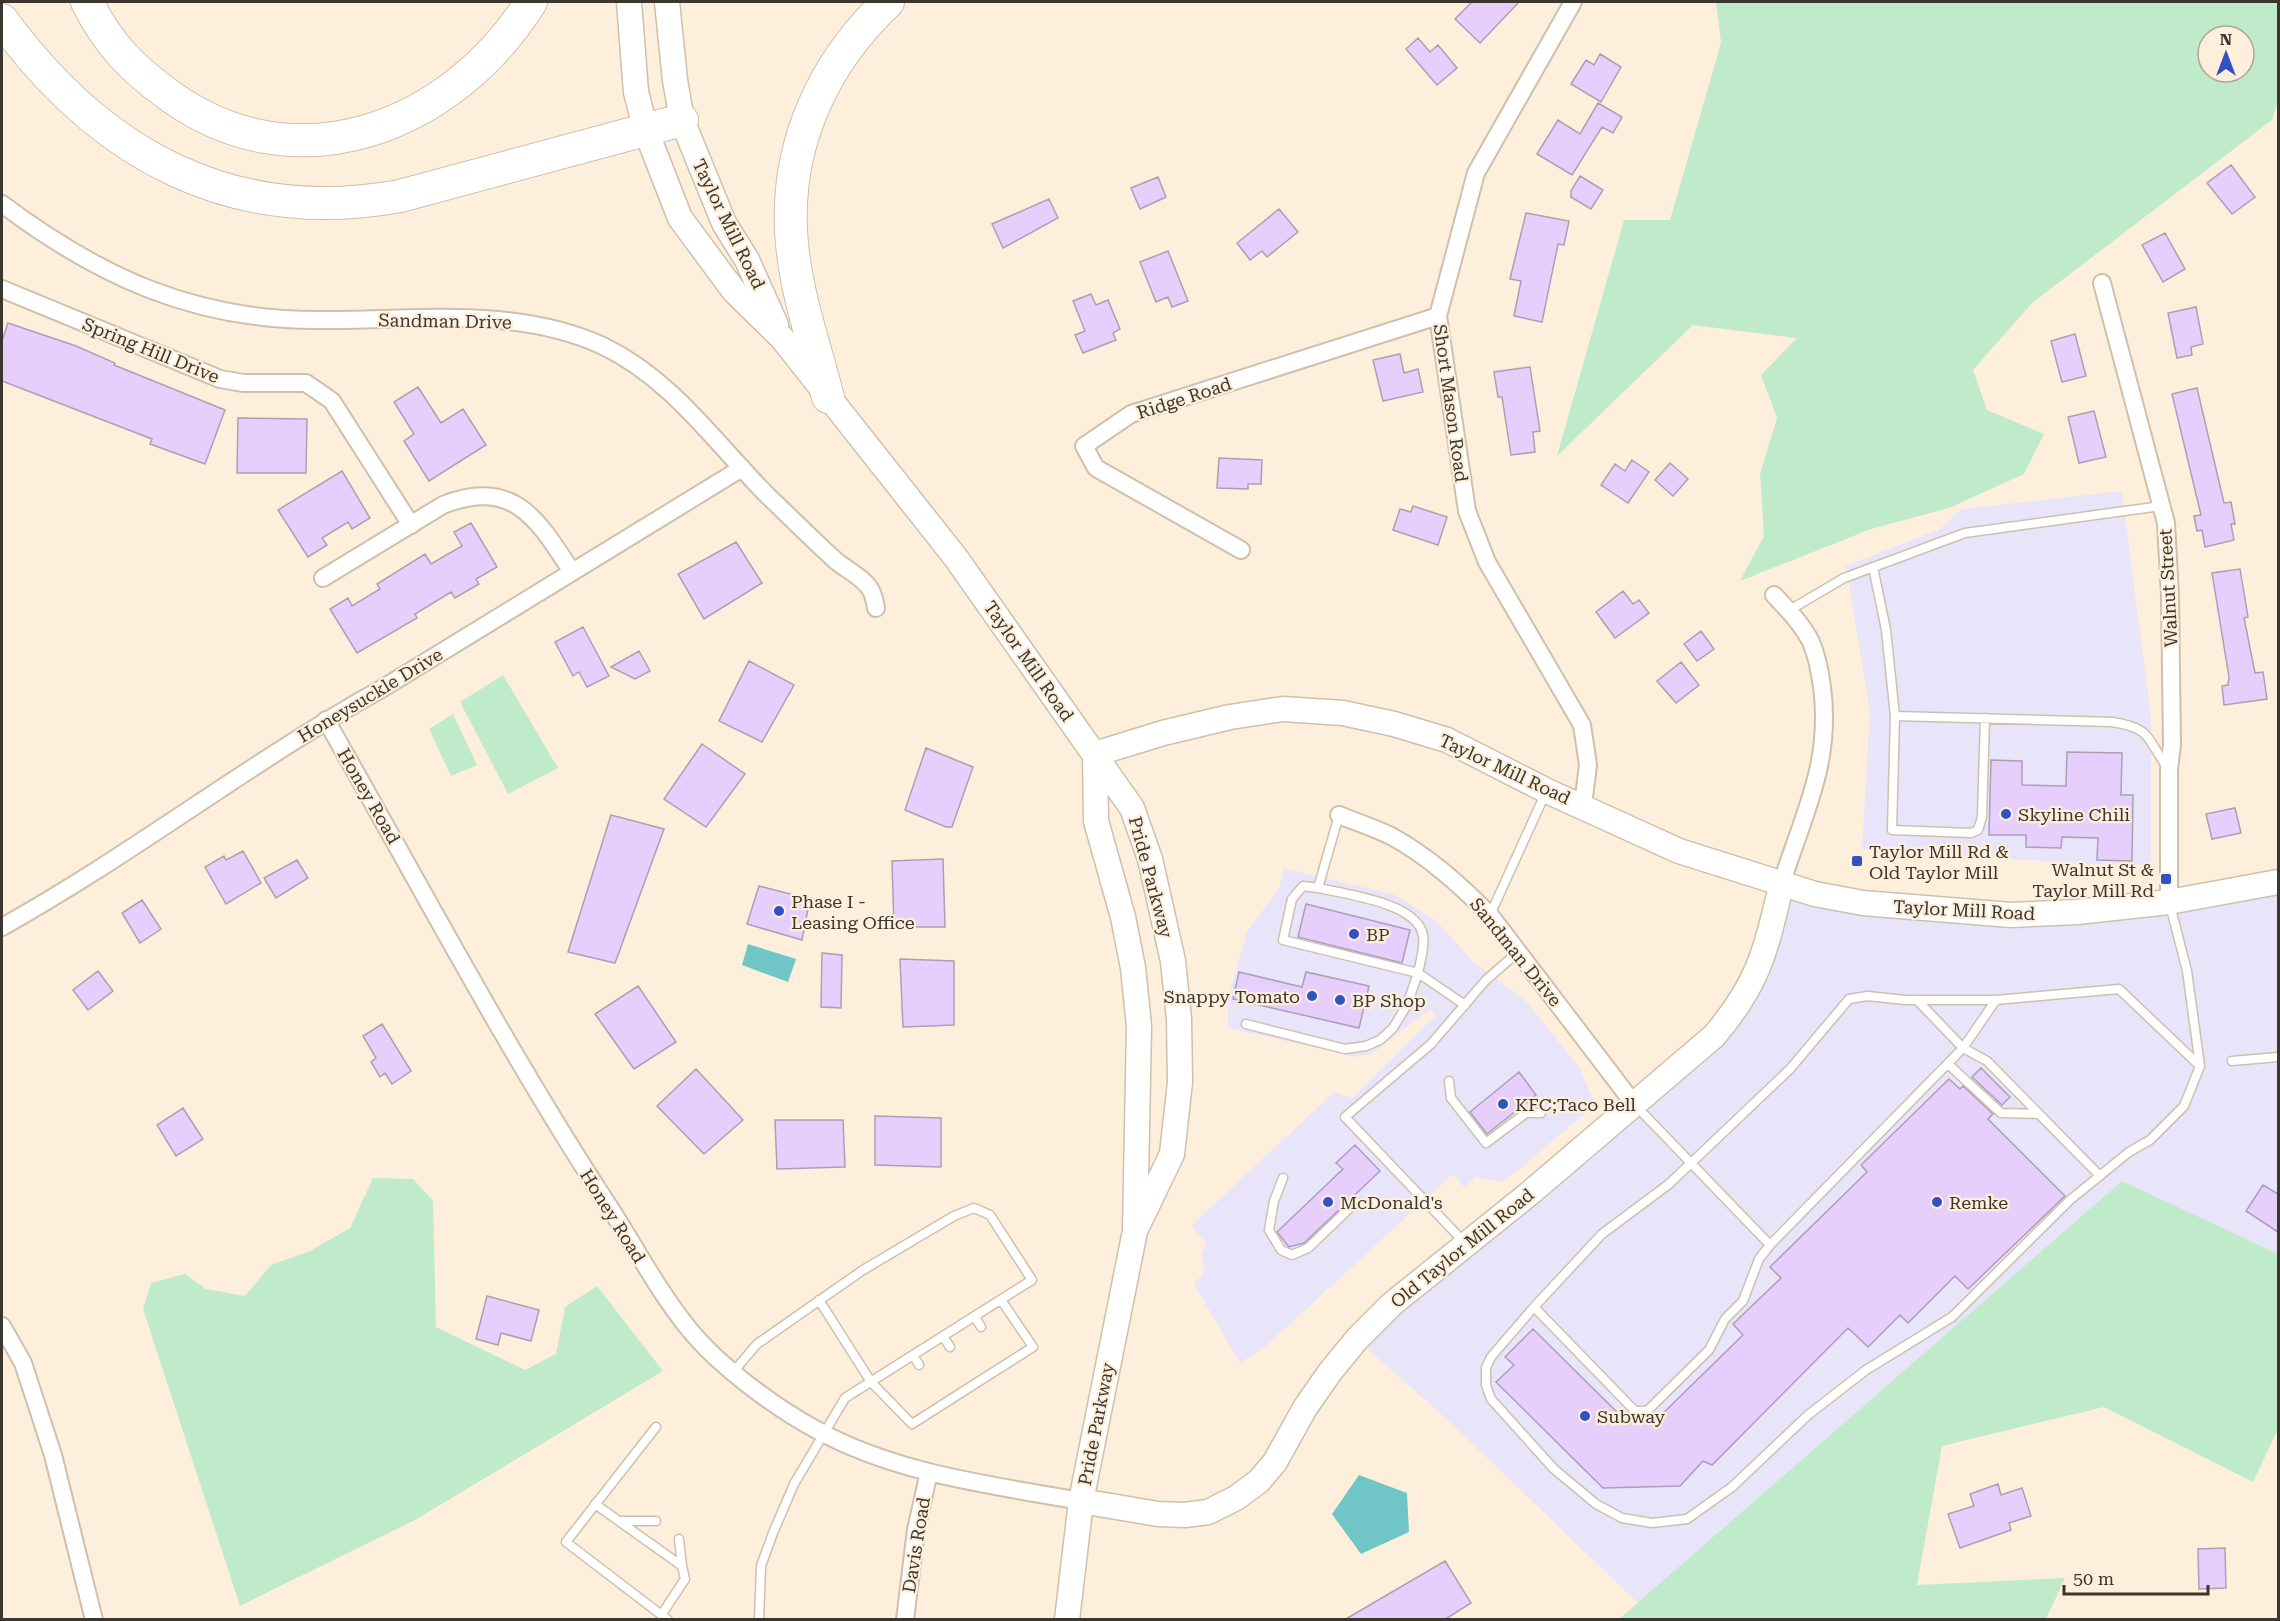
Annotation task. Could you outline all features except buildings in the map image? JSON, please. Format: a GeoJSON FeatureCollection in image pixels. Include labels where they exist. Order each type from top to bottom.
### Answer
{"type":"FeatureCollection","features":[{"type":"Feature","properties":{"kind":"highway"},"geometry":{"type":"LineString","coordinates":[[87,2],[102,32],[135,71],[181,104],[218,124],[253,135],[332,140],[373,129],[430,105],[472,75],[493,52],[531,2]]}},
{"type":"Feature","properties":{"kind":"highway"},"geometry":{"type":"LineString","coordinates":[[828,397],[801,293],[791,228],[799,146],[808,115],[823,85],[861,26],[888,2]]}},
{"type":"Feature","properties":{"kind":"highway"},"geometry":{"type":"LineString","coordinates":[[2,20],[40,70],[75,105],[112,135],[180,172],[224,189],[293,204],[364,202],[400,196],[682,120]]}},
{"type":"Feature","properties":{"kind":"main road","name":"Taylor Mill Road"},"geometry":{"type":"LineString","coordinates":[[629,2],[636,92],[646,131],[680,218],[734,291],[782,338],[956,558],[1095,754],[1162,733],[1230,717],[1283,709],[1343,713],[1394,724],[1447,740],[1547,791],[1583,805],[1679,851],[1815,894],[1863,903],[1964,913],[2011,915],[2078,912],[2169,902],[2278,882]]}},
{"type":"Feature","properties":{"kind":"main road","name":"Taylor Mill Road"},"geometry":{"type":"LineString","coordinates":[[667,2],[669,37],[682,120],[724,223],[747,260],[782,338]]}},
{"type":"Feature","properties":{"kind":"main road","name":"Pride Parkway"},"geometry":{"type":"LineString","coordinates":[[1067,1620],[1081,1501],[1135,1231],[1139,1026],[1133,968],[1123,917],[1096,821],[1095,754]]}},
{"type":"Feature","properties":{"kind":"main road","name":"Pride Parkway"},"geometry":{"type":"LineString","coordinates":[[1095,754],[1132,808],[1150,859],[1173,961],[1179,1018],[1180,1082],[1172,1154],[1135,1231]]}},
{"type":"Feature","properties":{"kind":"main road","name":"Old Taylor Mill Road"},"geometry":{"type":"LineString","coordinates":[[1081,1501],[1158,1514],[1185,1515],[1208,1512],[1236,1498],[1259,1481],[1275,1461],[1305,1408],[1357,1338],[1392,1304],[1467,1245],[1707,1043],[1735,1011],[1753,982],[1767,948],[1782,882]]}},
{"type":"Feature","properties":{"kind":"street","name":"Short Mason Road"},"geometry":{"type":"LineString","coordinates":[[1574,2],[1476,173],[1438,316],[1467,511],[1487,562],[1582,725],[1588,765],[1583,805]]}},
{"type":"Feature","properties":{"kind":"street","name":"Sandman Drive"},"geometry":{"type":"LineString","coordinates":[[2,204],[47,238],[86,262],[155,292],[202,306],[258,316],[312,320],[502,320],[572,335],[603,347],[657,381],[693,415],[807,534],[870,588],[876,608]]}},
{"type":"Feature","properties":{"kind":"street","name":"Walnut Street"},"geometry":{"type":"LineString","coordinates":[[2102,283],[2166,523],[2170,596],[2172,745],[2169,769],[2169,902]]}},
{"type":"Feature","properties":{"kind":"street","name":"Spring Hill Drive"},"geometry":{"type":"LineString","coordinates":[[2,289],[220,379],[243,383],[306,383],[317,388],[332,401],[411,525]]}},
{"type":"Feature","properties":{"kind":"street","name":"Ridge Road"},"geometry":{"type":"LineString","coordinates":[[1241,550],[1096,468],[1084,446],[1131,414],[1438,316]]}},
{"type":"Feature","properties":{"kind":"street","name":"Honeysuckle Drive"},"geometry":{"type":"LineString","coordinates":[[2,927],[134,846],[326,720],[742,468]]}},
{"type":"Feature","properties":{"kind":"street"},"geometry":{"type":"LineString","coordinates":[[323,578],[444,505],[463,498],[478,496],[498,499],[530,513],[542,525],[572,572]]}},
{"type":"Feature","properties":{"kind":"street"},"geometry":{"type":"LineString","coordinates":[[1774,595],[1811,643],[1820,672],[1825,737],[1821,768],[1782,882]]}},
{"type":"Feature","properties":{"kind":"street","name":"Honey Road"},"geometry":{"type":"LineString","coordinates":[[326,720],[568,1147],[651,1276],[690,1330],[734,1371],[763,1394],[823,1432],[862,1450],[929,1472],[1081,1501]]}},
{"type":"Feature","properties":{"kind":"street","name":"Sandman Drive"},"geometry":{"type":"LineString","coordinates":[[1339,815],[1390,836],[1428,860],[1490,915],[1634,1104]]}},
{"type":"Feature","properties":{"kind":"street"},"geometry":{"type":"LineString","coordinates":[[2,1326],[23,1363],[53,1455],[94,1620]]}},
{"type":"Feature","properties":{"kind":"street","name":"Davis Road"},"geometry":{"type":"LineString","coordinates":[[904,1620],[916,1530],[929,1472]]}},
{"type":"Feature","properties":{"kind":"lane"},"geometry":{"type":"LineString","coordinates":[[1788,611],[1844,578],[1965,532],[2161,506]]}},
{"type":"Feature","properties":{"kind":"lane"},"geometry":{"type":"LineString","coordinates":[[1873,567],[1886,630],[1895,716],[1892,830],[1971,833],[1978,830],[1982,817],[1985,718]]}},
{"type":"Feature","properties":{"kind":"lane"},"geometry":{"type":"LineString","coordinates":[[1895,716],[2112,722],[2135,725],[2143,731],[2169,769]]}},
{"type":"Feature","properties":{"kind":"lane"},"geometry":{"type":"LineString","coordinates":[[1490,915],[1547,791]]}},
{"type":"Feature","properties":{"kind":"lane"},"geometry":{"type":"LineString","coordinates":[[1318,888],[1339,815]]}},
{"type":"Feature","properties":{"kind":"lane"},"geometry":{"type":"LineString","coordinates":[[1246,1024],[1345,1049],[1366,1046],[1380,1040],[1394,1028],[1407,1005],[1418,973],[1423,935],[1418,924],[1388,904],[1304,886],[1292,899],[1283,940],[1418,973],[1465,1005]]}},
{"type":"Feature","properties":{"kind":"lane"},"geometry":{"type":"LineString","coordinates":[[2169,902],[2187,971],[2200,1066],[2184,1106],[2150,1140],[2070,1200],[1952,1317],[1866,1370],[1808,1415],[1732,1487],[1687,1519],[1652,1523],[1622,1518],[1596,1504],[1554,1468],[1498,1409],[1486,1385],[1486,1368],[1491,1357],[1602,1234],[1690,1165],[1790,1069],[1849,999],[1868,996],[1917,1000],[1996,1000],[2119,989],[2200,1066]]}},
{"type":"Feature","properties":{"kind":"lane"},"geometry":{"type":"LineString","coordinates":[[1467,1245],[1346,1117],[1431,1044],[1486,980],[1518,952]]}},
{"type":"Feature","properties":{"kind":"lane"},"geometry":{"type":"LineString","coordinates":[[1917,1000],[1963,1048],[1987,1061],[2100,1176]]}},
{"type":"Feature","properties":{"kind":"lane"},"geometry":{"type":"LineString","coordinates":[[1534,1307],[1635,1411],[1647,1411],[1709,1350],[1725,1319],[1743,1301],[1759,1259],[1770,1245],[1963,1048],[1996,1000]]}},
{"type":"Feature","properties":{"kind":"lane"},"geometry":{"type":"LineString","coordinates":[[2232,1061],[2278,1057]]}},
{"type":"Feature","properties":{"kind":"lane"},"geometry":{"type":"LineString","coordinates":[[1948,1064],[2001,1113],[2039,1114]]}},
{"type":"Feature","properties":{"kind":"lane"},"geometry":{"type":"LineString","coordinates":[[1449,1081],[1451,1098],[1486,1143],[1527,1113],[1541,1113]]}},
{"type":"Feature","properties":{"kind":"lane"},"geometry":{"type":"LineString","coordinates":[[1634,1104],[1690,1165],[1770,1245]]}},
{"type":"Feature","properties":{"kind":"lane"},"geometry":{"type":"LineString","coordinates":[[1283,1178],[1274,1201],[1269,1230],[1271,1237],[1281,1250],[1292,1255],[1308,1248],[1355,1203],[1375,1204]]}},
{"type":"Feature","properties":{"kind":"lane"},"geometry":{"type":"LineString","coordinates":[[734,1371],[757,1344],[819,1300],[873,1264],[954,1216],[974,1208],[990,1215],[1032,1280],[845,1398],[794,1484],[773,1533],[762,1566],[759,1620]]}},
{"type":"Feature","properties":{"kind":"lane"},"geometry":{"type":"LineString","coordinates":[[819,1300],[871,1382],[912,1424],[971,1381],[1033,1347],[1001,1300]]}},
{"type":"Feature","properties":{"kind":"lane"},"geometry":{"type":"LineString","coordinates":[[975,1317],[981,1327]]}},
{"type":"Feature","properties":{"kind":"lane"},"geometry":{"type":"LineString","coordinates":[[943,1336],[950,1347]]}},
{"type":"Feature","properties":{"kind":"lane"},"geometry":{"type":"LineString","coordinates":[[913,1355],[919,1365]]}},
{"type":"Feature","properties":{"kind":"lane"},"geometry":{"type":"LineString","coordinates":[[656,1427],[566,1542],[665,1617],[685,1580],[680,1539]]}},
{"type":"Feature","properties":{"kind":"lane"},"geometry":{"type":"LineString","coordinates":[[595,1504],[682,1566]]}},
{"type":"Feature","properties":{"kind":"lane"},"geometry":{"type":"LineString","coordinates":[[621,1521],[656,1521]]}},
{"type":"Feature","properties":{"kind":"shaded area"},"geometry":{"type":"Polygon","coordinates":[[[2122,491],[2151,718],[2151,865],[2087,864],[1862,849],[1870,712],[1846,566],[1940,529],[1962,509],[2122,491]]]}},
{"type":"Feature","properties":{"kind":"shaded area"},"geometry":{"type":"Polygon","coordinates":[[[1283,868],[1395,895],[1435,920],[1473,961],[1527,1002],[1579,1067],[1595,1105],[1504,1182],[1476,1177],[1465,1188],[1453,1174],[1266,1346],[1240,1363],[1194,1284],[1205,1271],[1201,1254],[1207,1243],[1191,1226],[1334,1092],[1352,1098],[1435,1016],[1430,1009],[1371,1054],[1356,1057],[1229,1028],[1227,1003],[1247,932],[1280,887],[1283,868]]]}},
{"type":"Feature","properties":{"kind":"shaded area"},"geometry":{"type":"Polygon","coordinates":[[[1782,882],[1964,913],[2278,882],[2278,1254],[2122,1182],[1638,1603],[1453,1425],[1357,1339],[1735,1011],[1782,882]]]}},
{"type":"Feature","properties":{"kind":"green space"},"geometry":{"type":"Polygon","coordinates":[[[1716,2],[2278,2],[2278,101],[2272,120],[2032,303],[1973,370],[1987,410],[2044,434],[2024,474],[1949,508],[1871,529],[1740,581],[1764,536],[1760,474],[1777,418],[1761,375],[1797,338],[1693,325],[1557,456],[1624,220],[1670,220],[1721,43],[1716,2]]]}},
{"type":"Feature","properties":{"kind":"green space"},"geometry":{"type":"Polygon","coordinates":[[[503,675],[558,768],[508,794],[460,702],[503,675]]]}},
{"type":"Feature","properties":{"kind":"green space"},"geometry":{"type":"Polygon","coordinates":[[[453,714],[477,765],[451,776],[429,729],[453,714]]]}},
{"type":"Feature","properties":{"kind":"green space"},"geometry":{"type":"Polygon","coordinates":[[[373,1178],[413,1179],[433,1201],[436,1327],[525,1370],[556,1354],[565,1307],[597,1286],[663,1371],[415,1520],[240,1606],[143,1309],[151,1283],[185,1274],[206,1289],[245,1296],[271,1265],[310,1251],[350,1228],[373,1178]]]}},
{"type":"Feature","properties":{"kind":"green space"},"geometry":{"type":"Polygon","coordinates":[[[2122,1181],[2278,1254],[2278,1429],[2253,1482],[2104,1407],[1942,1446],[1917,1585],[2065,1578],[2046,1619],[1619,1619],[2122,1181]]]}},
{"type":"Feature","properties":{"kind":"water"},"geometry":{"type":"Polygon","coordinates":[[[748,944],[796,959],[788,982],[742,965],[748,944]]]}},
{"type":"Feature","properties":{"kind":"water"},"geometry":{"type":"Polygon","coordinates":[[[1359,1475],[1407,1493],[1409,1532],[1361,1554],[1332,1514],[1359,1475]]]}},
{"type":"Feature","properties":{"kind":"place","name":"Skyline Chili"},"geometry":{"type":"Point","coordinates":[2006,814]}},
{"type":"Feature","properties":{"kind":"place","name":"Taylor Mill Rd & Old Taylor Mill"},"geometry":{"type":"Point","coordinates":[1857,861]}},
{"type":"Feature","properties":{"kind":"place","name":"Walnut St & Taylor Mill Rd"},"geometry":{"type":"Point","coordinates":[2166,879]}},
{"type":"Feature","properties":{"kind":"place","name":"Phase I - Leasing Office"},"geometry":{"type":"Point","coordinates":[779,911]}},
{"type":"Feature","properties":{"kind":"place","name":"BP"},"geometry":{"type":"Point","coordinates":[1354,934]}},
{"type":"Feature","properties":{"kind":"place","name":"Snappy Tomato"},"geometry":{"type":"Point","coordinates":[1312,996]}},
{"type":"Feature","properties":{"kind":"place","name":"BP Shop"},"geometry":{"type":"Point","coordinates":[1340,1000]}},
{"type":"Feature","properties":{"kind":"place","name":"KFC;Taco Bell"},"geometry":{"type":"Point","coordinates":[1503,1104]}},
{"type":"Feature","properties":{"kind":"place","name":"McDonald's"},"geometry":{"type":"Point","coordinates":[1328,1202]}},
{"type":"Feature","properties":{"kind":"place","name":"Remke"},"geometry":{"type":"Point","coordinates":[1937,1202]}},
{"type":"Feature","properties":{"kind":"place","name":"Subway"},"geometry":{"type":"Point","coordinates":[1585,1416]}}]}
